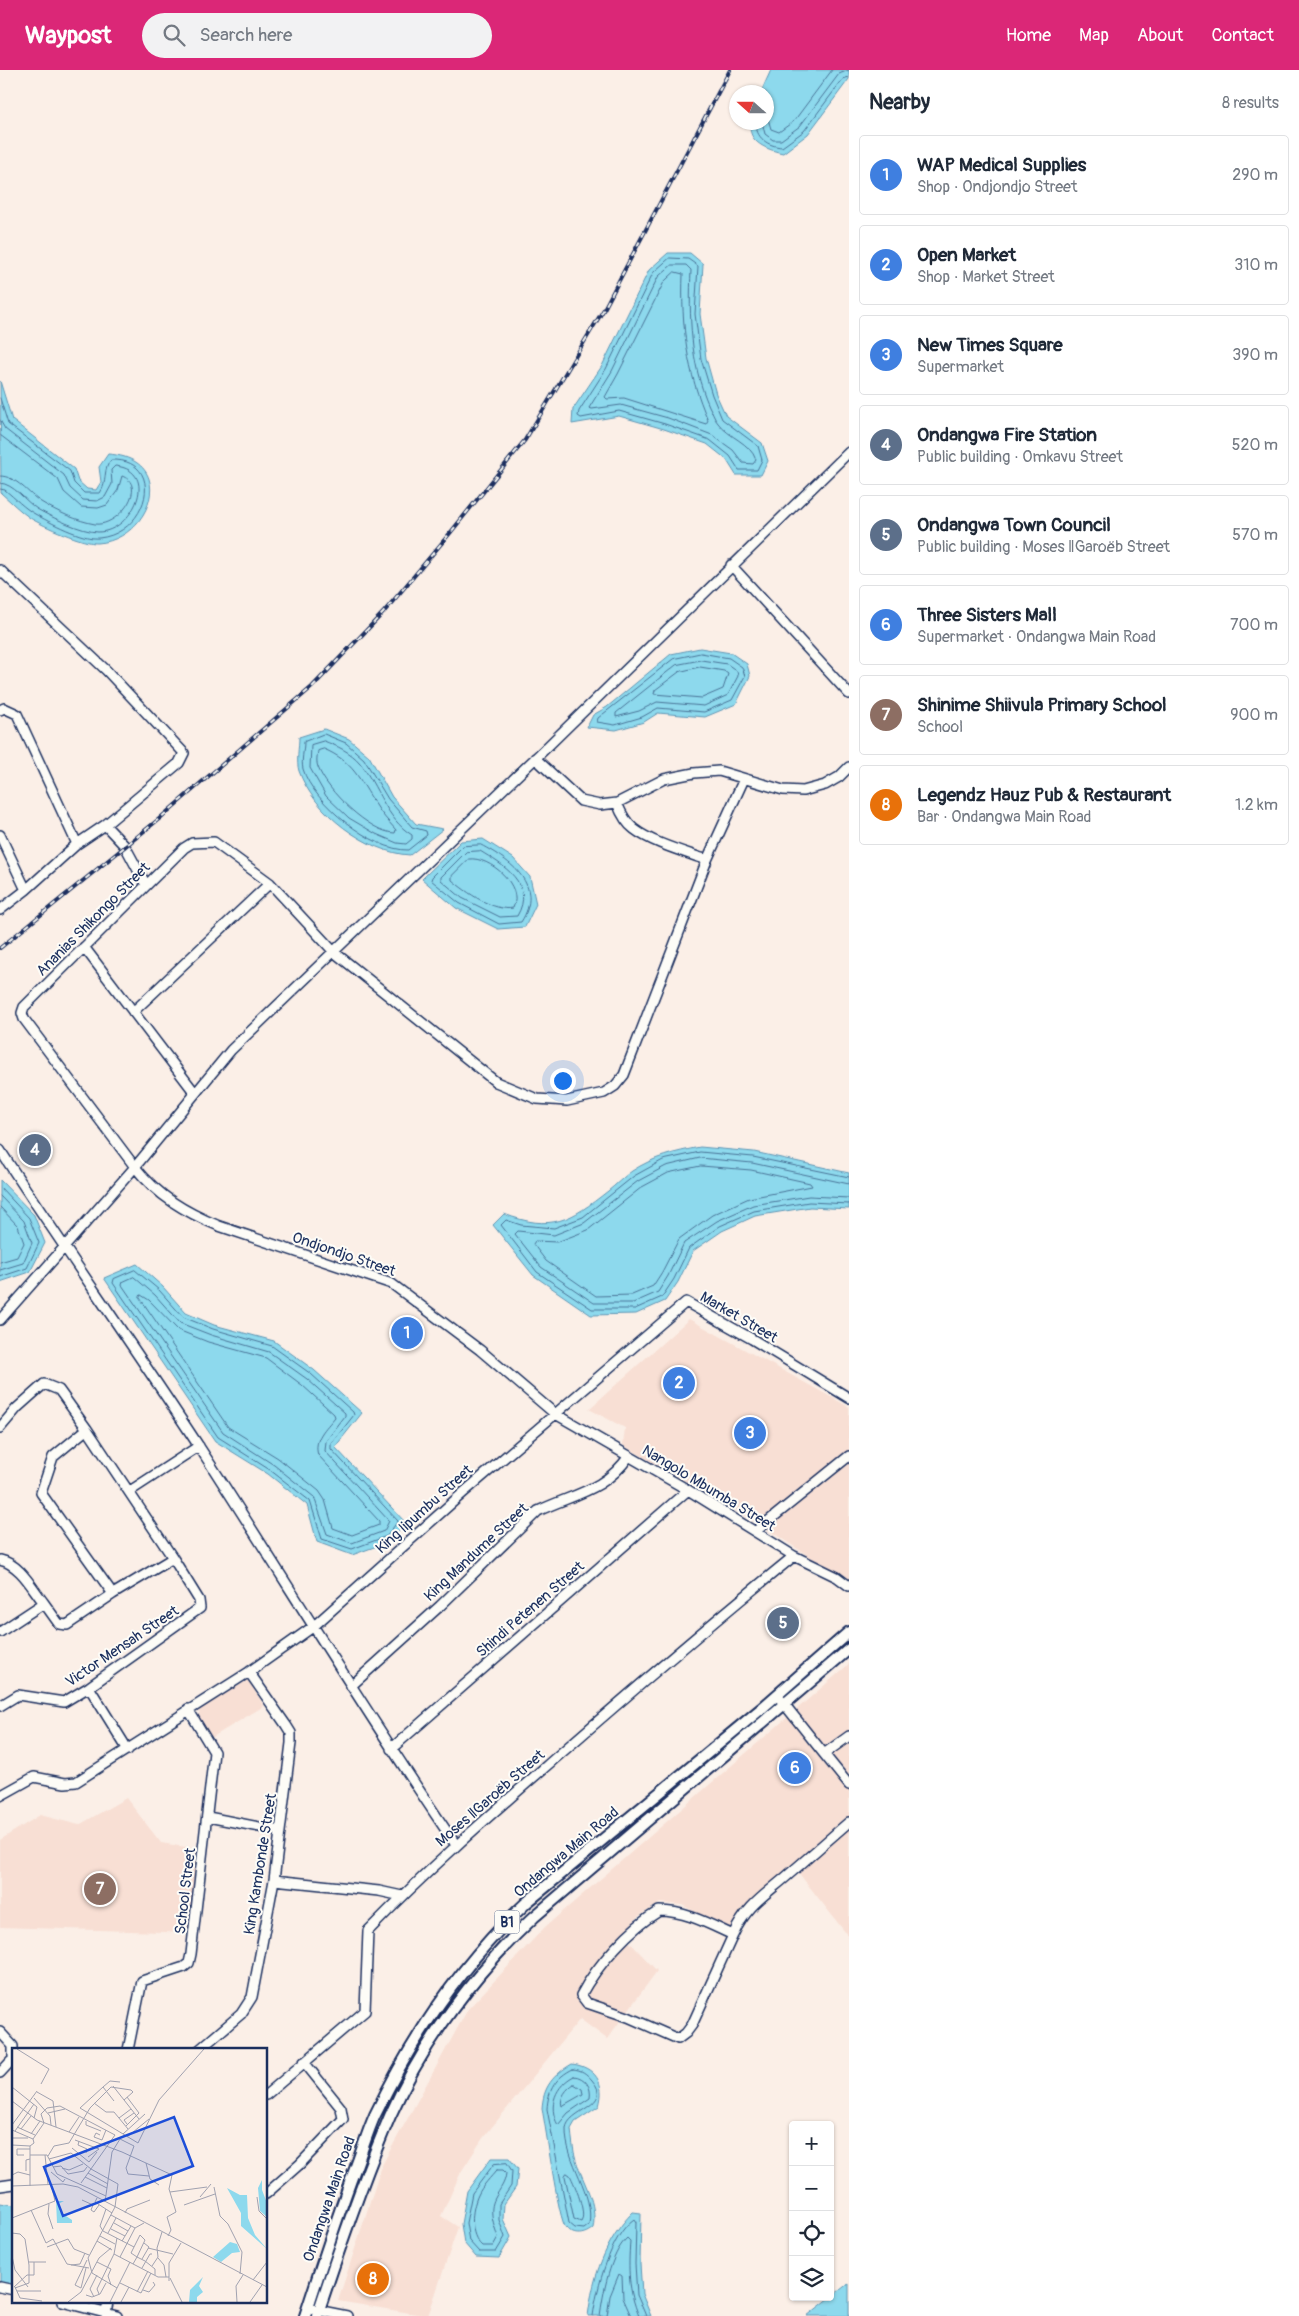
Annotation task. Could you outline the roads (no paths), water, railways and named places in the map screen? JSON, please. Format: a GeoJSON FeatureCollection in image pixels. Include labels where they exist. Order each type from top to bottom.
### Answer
{"type":"FeatureCollection","features":[{"type":"Feature","properties":{"kind":"main road","name":"Ondangwa Main Road"},"geometry":{"type":"LineString","coordinates":[[306,2312],[346,2192],[375,2115],[417,2040],[444,1999],[479,1954],[526,1903],[777,1695],[849,1632]]}},
{"type":"Feature","properties":{"kind":"main road","name":"Ondangwa Main Road"},"geometry":{"type":"LineString","coordinates":[[318,2313],[362,2187],[390,2116],[430,2044],[455,2005],[489,1963],[534,1917],[849,1649]]}},
{"type":"Feature","properties":{"kind":"main road"},"geometry":{"type":"LineString","coordinates":[[479,1954],[489,1963]]}},
{"type":"Feature","properties":{"kind":"street"},"geometry":{"type":"LineString","coordinates":[[0,1320],[65,1250],[230,1050],[535,758],[849,452]]}},
{"type":"Feature","properties":{"kind":"street"},"geometry":{"type":"LineString","coordinates":[[731,565],[849,694]]}},
{"type":"Feature","properties":{"kind":"street"},"geometry":{"type":"LineString","coordinates":[[0,570],[106,670],[184,753],[179,763],[105,825],[76,844],[26,890],[0,910]]}},
{"type":"Feature","properties":{"kind":"street"},"geometry":{"type":"LineString","coordinates":[[0,710],[4,708],[16,714],[76,844]]}},
{"type":"Feature","properties":{"kind":"street"},"geometry":{"type":"LineString","coordinates":[[535,758],[581,801],[600,806],[617,803],[664,780],[694,773],[719,771],[782,790],[803,791],[825,785],[839,777],[849,767]]}},
{"type":"Feature","properties":{"kind":"street","name":"Ananias Shikongo Street"},"geometry":{"type":"LineString","coordinates":[[135,1167],[24,1019],[22,1013],[24,1007],[184,848],[192,843],[214,842],[270,883],[334,952],[496,1082],[537,1099],[567,1101],[604,1093],[615,1086],[624,1075],[707,860],[744,779]]}},
{"type":"Feature","properties":{"kind":"street"},"geometry":{"type":"LineString","coordinates":[[617,803],[623,815],[634,829],[646,836],[707,860]]}},
{"type":"Feature","properties":{"kind":"street"},"geometry":{"type":"LineString","coordinates":[[105,825],[125,846],[146,884]]}},
{"type":"Feature","properties":{"kind":"street"},"geometry":{"type":"LineString","coordinates":[[0,835],[26,890]]}},
{"type":"Feature","properties":{"kind":"street"},"geometry":{"type":"LineString","coordinates":[[133,1012],[270,883]]}},
{"type":"Feature","properties":{"kind":"street"},"geometry":{"type":"LineString","coordinates":[[84,947],[195,1093]]}},
{"type":"Feature","properties":{"kind":"street"},"geometry":{"type":"LineString","coordinates":[[0,1150],[65,1250],[199,1446],[391,1749],[456,1845]]}},
{"type":"Feature","properties":{"kind":"street","name":"Ondjondjo Street"},"geometry":{"type":"LineString","coordinates":[[135,1167],[146,1181],[169,1201],[191,1214],[392,1284],[480,1350],[554,1413]]}},
{"type":"Feature","properties":{"kind":"street","name":"Market Street"},"geometry":{"type":"LineString","coordinates":[[554,1413],[686,1302],[752,1339],[849,1398]]}},
{"type":"Feature","properties":{"kind":"street","name":"Victor Mensah Street"},"geometry":{"type":"LineString","coordinates":[[0,1428],[17,1408],[44,1384],[59,1390],[130,1491],[199,1600],[200,1608],[89,1687],[64,1702],[18,1695],[0,1706]]}},
{"type":"Feature","properties":{"kind":"street","name":"Nangolo Mbumba Street"},"geometry":{"type":"LineString","coordinates":[[554,1413],[688,1490],[794,1556],[837,1577],[849,1586]]}},
{"type":"Feature","properties":{"kind":"street","name":"King Iipumbu Street"},"geometry":{"type":"LineString","coordinates":[[0,1796],[34,1777],[65,1783],[76,1782],[128,1750],[188,1709],[249,1672],[314,1626],[554,1413]]}},
{"type":"Feature","properties":{"kind":"street"},"geometry":{"type":"LineString","coordinates":[[87,1429],[53,1457],[41,1493],[112,1594]]}},
{"type":"Feature","properties":{"kind":"street"},"geometry":{"type":"LineString","coordinates":[[130,1491],[199,1446]]}},
{"type":"Feature","properties":{"kind":"street","name":"King Mandume Street"},"geometry":{"type":"LineString","coordinates":[[351,1686],[440,1606],[538,1511],[580,1494],[611,1478],[629,1456]]}},
{"type":"Feature","properties":{"kind":"street"},"geometry":{"type":"LineString","coordinates":[[756,1531],[849,1456]]}},
{"type":"Feature","properties":{"kind":"street","name":"Shindi Petenen Street"},"geometry":{"type":"LineString","coordinates":[[391,1749],[688,1490]]}},
{"type":"Feature","properties":{"kind":"street","name":"Moses ǁGaroëb Street"},"geometry":{"type":"LineString","coordinates":[[268,2093],[365,2011],[368,1931],[402,1896],[456,1845],[701,1632],[794,1556]]}},
{"type":"Feature","properties":{"kind":"street"},"geometry":{"type":"LineString","coordinates":[[0,1560],[7,1561],[18,1570],[59,1624],[67,1625],[112,1594],[173,1558]]}},
{"type":"Feature","properties":{"kind":"street"},"geometry":{"type":"LineString","coordinates":[[0,1632],[44,1603]]}},
{"type":"Feature","properties":{"kind":"street","name":"King Kambonde Street"},"geometry":{"type":"LineString","coordinates":[[202,2048],[241,2014],[249,2004],[274,1880],[289,1766],[291,1733],[249,1672]]}},
{"type":"Feature","properties":{"kind":"street"},"geometry":{"type":"LineString","coordinates":[[89,1687],[128,1750]]}},
{"type":"Feature","properties":{"kind":"street"},"geometry":{"type":"LineString","coordinates":[[777,1695],[849,1785]]}},
{"type":"Feature","properties":{"kind":"street","name":"School Street"},"geometry":{"type":"LineString","coordinates":[[128,2048],[142,1981],[184,1967],[189,1963],[208,1817],[214,1752],[188,1709]]}},
{"type":"Feature","properties":{"kind":"street"},"geometry":{"type":"LineString","coordinates":[[824,1754],[849,1736]]}},
{"type":"Feature","properties":{"kind":"street"},"geometry":{"type":"LineString","coordinates":[[208,1817],[280,1830]]}},
{"type":"Feature","properties":{"kind":"street"},"geometry":{"type":"LineString","coordinates":[[733,1935],[691,1916],[671,1911],[659,1911],[643,1921],[590,1978],[581,1994],[588,2003],[628,2017],[678,2039],[680,2038],[692,2025],[740,1921],[763,1894],[782,1881],[849,1822]]}},
{"type":"Feature","properties":{"kind":"street"},"geometry":{"type":"LineString","coordinates":[[274,1880],[379,1891],[402,1896]]}},
{"type":"Feature","properties":{"kind":"street"},"geometry":{"type":"LineString","coordinates":[[0,2032],[13,2048]]}},
{"type":"Feature","properties":{"kind":"street"},"geometry":{"type":"LineString","coordinates":[[0,2073],[12,2060]]}},
{"type":"Feature","properties":{"kind":"street"},"geometry":{"type":"LineString","coordinates":[[268,2192],[307,2157],[343,2118],[341,2108],[304,2062]]}},
{"type":"Feature","properties":{"kind":"street"},"geometry":{"type":"LineString","coordinates":[[70,2304],[117,2316]]}},
{"type":"Feature","properties":{"kind":"street"},"geometry":{"type":"LineString","coordinates":[[106,2313],[108,2304]]}},
{"type":"Feature","properties":{"kind":"street"},"geometry":{"type":"LineString","coordinates":[[306,2312],[347,2316]]}},
{"type":"Feature","properties":{"kind":"water"},"geometry":{"type":"Polygon","coordinates":[[[771,70],[849,70],[849,79],[808,134],[783,153],[771,150],[760,144],[755,140],[750,130],[774,130],[774,85],[764,85],[771,70]]]}},
{"type":"Feature","properties":{"kind":"water"},"geometry":{"type":"Polygon","coordinates":[[[668,253],[690,253],[703,264],[700,314],[706,358],[716,394],[726,416],[762,443],[768,461],[761,475],[736,475],[726,459],[707,444],[619,416],[572,424],[573,409],[602,366],[649,270],[668,253]]]}},
{"type":"Feature","properties":{"kind":"water"},"geometry":{"type":"Polygon","coordinates":[[[0,381],[12,420],[74,469],[78,481],[87,489],[96,490],[101,482],[99,467],[108,454],[130,459],[144,470],[150,484],[150,499],[143,515],[132,529],[116,539],[98,543],[83,541],[30,518],[1,493],[0,381]]]}},
{"type":"Feature","properties":{"kind":"water"},"geometry":{"type":"Polygon","coordinates":[[[700,648],[731,653],[747,664],[750,676],[736,704],[705,717],[658,713],[644,722],[616,730],[587,727],[593,715],[607,707],[671,654],[700,648]]]}},
{"type":"Feature","properties":{"kind":"water"},"geometry":{"type":"Polygon","coordinates":[[[324,729],[349,739],[369,756],[392,797],[416,824],[443,829],[410,855],[376,847],[344,828],[316,801],[306,786],[298,767],[299,737],[324,729]]]}},
{"type":"Feature","properties":{"kind":"water"},"geometry":{"type":"Polygon","coordinates":[[[483,839],[513,858],[530,877],[536,904],[525,927],[498,929],[456,908],[422,879],[461,841],[483,839]]]}},
{"type":"Feature","properties":{"kind":"water"},"geometry":{"type":"Polygon","coordinates":[[[700,1147],[754,1152],[849,1173],[849,1209],[810,1207],[755,1216],[722,1231],[693,1251],[678,1282],[665,1301],[636,1314],[591,1315],[533,1275],[493,1225],[504,1214],[535,1222],[548,1223],[571,1216],[595,1201],[640,1166],[664,1156],[700,1147]]]}},
{"type":"Feature","properties":{"kind":"water"},"geometry":{"type":"Polygon","coordinates":[[[0,1180],[34,1215],[45,1243],[30,1272],[0,1282],[0,1180]]]}},
{"type":"Feature","properties":{"kind":"water"},"geometry":{"type":"Polygon","coordinates":[[[137,1264],[163,1287],[186,1313],[214,1325],[274,1341],[314,1370],[362,1413],[335,1447],[405,1522],[391,1541],[352,1555],[317,1542],[307,1505],[268,1474],[215,1441],[104,1278],[137,1264]]]}},
{"type":"Feature","properties":{"kind":"water"},"geometry":{"type":"Polygon","coordinates":[[[572,2064],[587,2069],[592,2073],[600,2083],[601,2090],[599,2106],[575,2122],[571,2129],[576,2160],[592,2202],[594,2219],[593,2228],[580,2234],[572,2233],[566,2228],[559,2208],[542,2109],[544,2094],[550,2082],[572,2064]]]}},
{"type":"Feature","properties":{"kind":"water"},"geometry":{"type":"Polygon","coordinates":[[[491,2158],[509,2158],[518,2169],[516,2187],[504,2204],[503,2219],[511,2237],[499,2258],[476,2257],[464,2243],[461,2224],[467,2191],[491,2158]]]}},
{"type":"Feature","properties":{"kind":"water"},"geometry":{"type":"Polygon","coordinates":[[[0,2203],[12,2205],[12,2285],[0,2282],[0,2203]]]}},
{"type":"Feature","properties":{"kind":"water"},"geometry":{"type":"Polygon","coordinates":[[[633,2212],[641,2213],[640,2264],[642,2294],[651,2316],[588,2316],[593,2287],[602,2260],[615,2235],[633,2212]]]}},
{"type":"Feature","properties":{"kind":"water"},"geometry":{"type":"Polygon","coordinates":[[[849,2283],[849,2316],[807,2316],[826,2301],[834,2301],[834,2295],[849,2283]]]}},
{"type":"Feature","properties":{"kind":"railway"},"geometry":{"type":"LineString","coordinates":[[0,948],[159,819],[312,687],[383,613],[451,532],[525,440],[604,309],[730,70]]}},
{"type":"Feature","properties":{"kind":"place","name":"Ondangwa Fire Station"},"geometry":{"type":"Point","coordinates":[35,1150]}},
{"type":"Feature","properties":{"kind":"place","name":"WAP Medical Supplies"},"geometry":{"type":"Point","coordinates":[407,1333]}},
{"type":"Feature","properties":{"kind":"place","name":"Open Market"},"geometry":{"type":"Point","coordinates":[679,1383]}},
{"type":"Feature","properties":{"kind":"place","name":"New Times Square"},"geometry":{"type":"Point","coordinates":[750,1433]}},
{"type":"Feature","properties":{"kind":"place","name":"Ondangwa Town Council"},"geometry":{"type":"Point","coordinates":[783,1623]}},
{"type":"Feature","properties":{"kind":"place","name":"Three Sisters Mall"},"geometry":{"type":"Point","coordinates":[795,1768]}},
{"type":"Feature","properties":{"kind":"place","name":"Shinime Shiivula Primary School"},"geometry":{"type":"Point","coordinates":[100,1889]}},
{"type":"Feature","properties":{"kind":"place","name":"Legendz Hauz Pub & Restaurant"},"geometry":{"type":"Point","coordinates":[373,2279]}}]}
